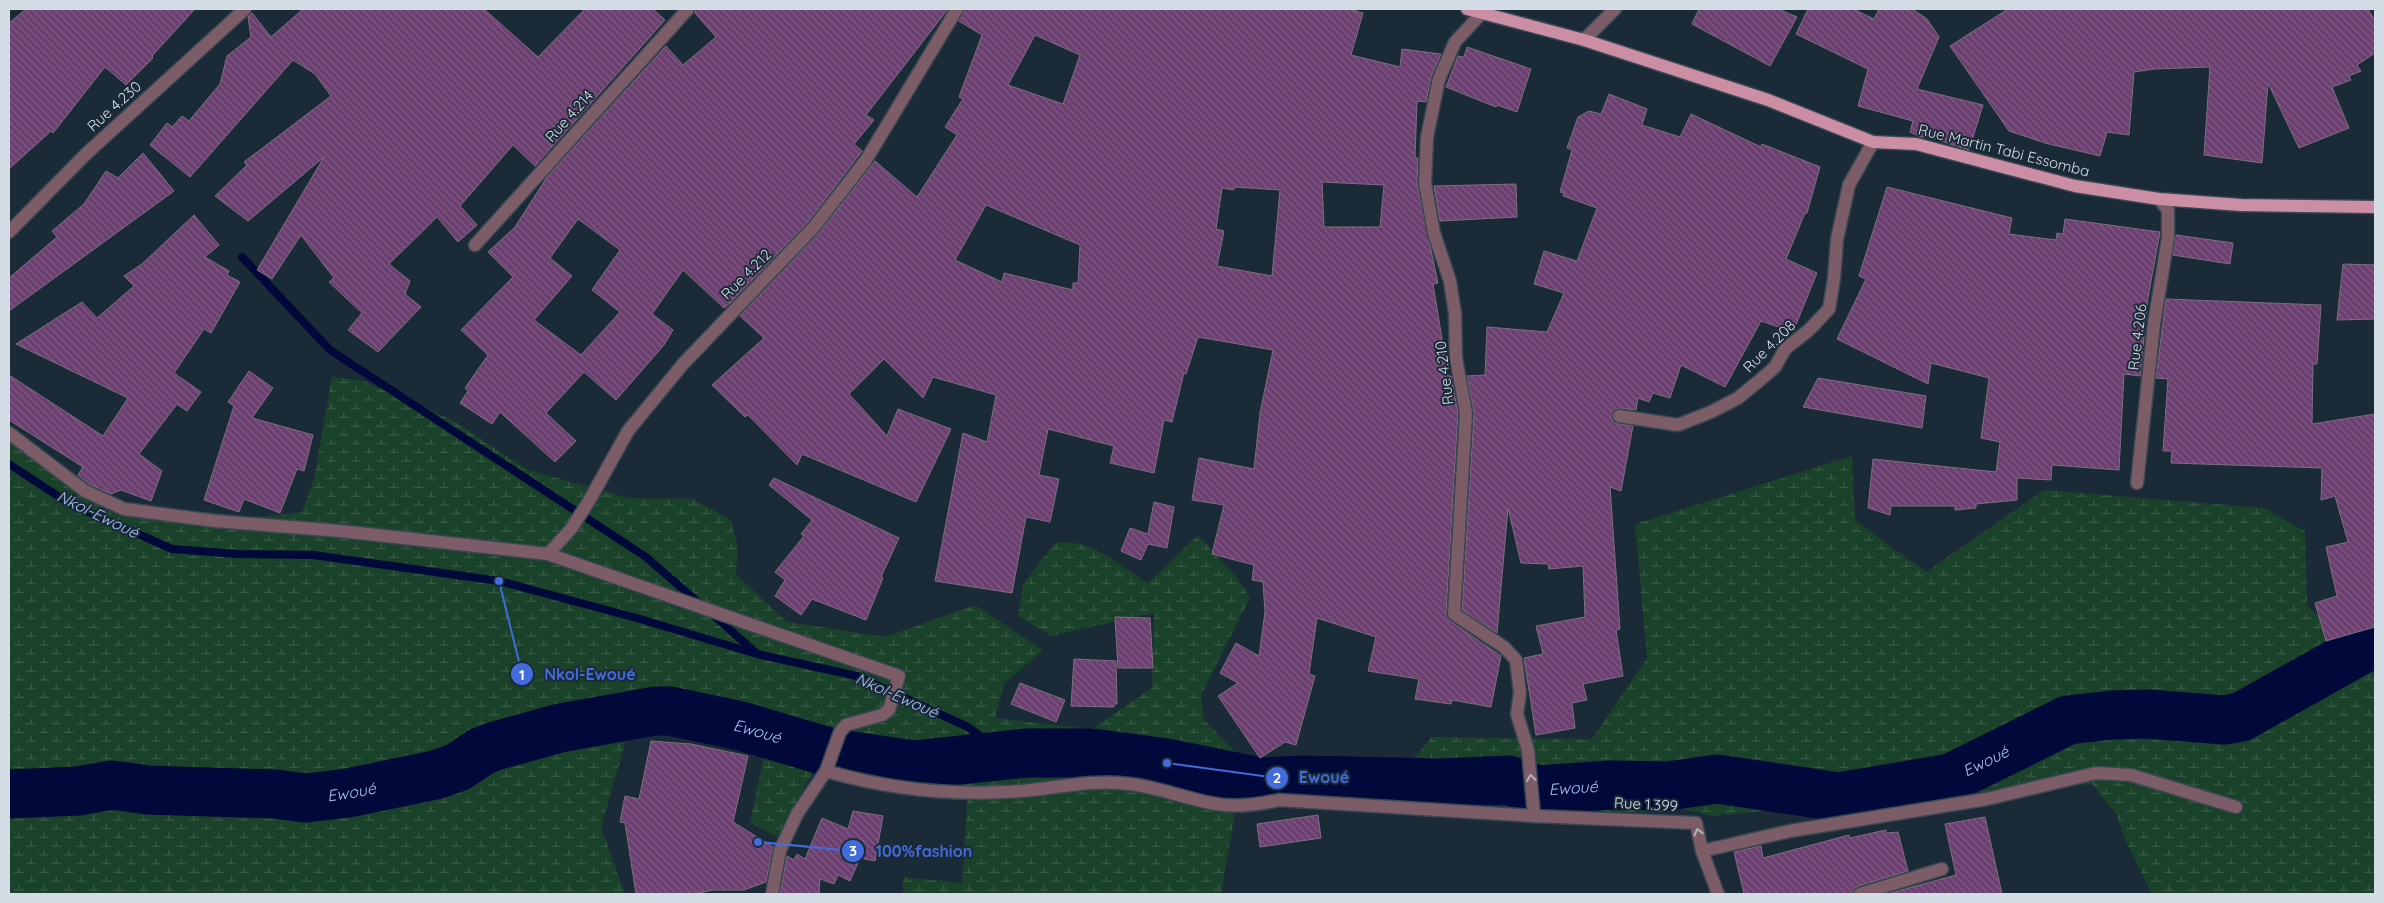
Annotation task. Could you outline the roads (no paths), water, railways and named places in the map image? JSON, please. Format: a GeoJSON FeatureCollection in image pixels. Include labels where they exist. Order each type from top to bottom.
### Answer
{"type":"FeatureCollection","features":[{"type":"Feature","properties":{"kind":"main road","name":"Rue Martin Tabi Essomba"},"geometry":{"type":"LineString","coordinates":[[1466,9],[1584,40],[1768,100],[1873,142],[1916,144],[2075,186],[2159,199],[2242,205],[2375,207]]}},
{"type":"Feature","properties":{"kind":"street","name":"Rue 4.230"},"geometry":{"type":"LineString","coordinates":[[9,232],[86,154],[246,9]]}},
{"type":"Feature","properties":{"kind":"street","name":"Rue 4.214"},"geometry":{"type":"LineString","coordinates":[[475,246],[688,9]]}},
{"type":"Feature","properties":{"kind":"street","name":"Rue 4.212"},"geometry":{"type":"LineString","coordinates":[[548,554],[571,529],[628,431],[689,357],[814,227],[866,160],[957,9]]}},
{"type":"Feature","properties":{"kind":"street"},"geometry":{"type":"LineString","coordinates":[[1584,40],[1615,9]]}},
{"type":"Feature","properties":{"kind":"street","name":"Rue 4.210"},"geometry":{"type":"LineString","coordinates":[[1481,14],[1455,42],[1439,79],[1427,137],[1425,183],[1434,233],[1450,281],[1455,314],[1456,358],[1466,413],[1454,614],[1504,646],[1516,660],[1520,693],[1517,714],[1528,750],[1534,811]]}},
{"type":"Feature","properties":{"kind":"street","name":"Rue 4.208"},"geometry":{"type":"LineString","coordinates":[[1619,416],[1678,425],[1711,412],[1738,398],[1760,380],[1774,367],[1785,349],[1809,330],[1829,309],[1834,280],[1837,239],[1849,185],[1873,142]]}},
{"type":"Feature","properties":{"kind":"street","name":"Rue 4.206"},"geometry":{"type":"LineString","coordinates":[[2137,483],[2154,324],[2168,238],[2168,210],[2159,199]]}},
{"type":"Feature","properties":{"kind":"street"},"geometry":{"type":"LineString","coordinates":[[9,433],[85,492],[124,509],[215,522],[340,531],[548,554],[899,676],[889,710],[882,715],[846,725],[840,732],[826,771],[797,814],[780,850],[772,894]]}},
{"type":"Feature","properties":{"kind":"street"},"geometry":{"type":"LineString","coordinates":[[826,771],[855,780],[947,793],[1007,792],[1077,784],[1130,784],[1213,804],[1254,805],[1279,800],[1534,811]]}},
{"type":"Feature","properties":{"kind":"street"},"geometry":{"type":"LineString","coordinates":[[1702,851],[1790,831],[1988,799],[2096,773],[2131,775],[2236,807]]}},
{"type":"Feature","properties":{"kind":"street","name":"Rue 1.399"},"geometry":{"type":"LineString","coordinates":[[1534,811],[1696,823],[1702,851],[1718,894]]}},
{"type":"Feature","properties":{"kind":"street"},"geometry":{"type":"LineString","coordinates":[[1860,894],[1942,869]]}},
{"type":"Feature","properties":{"kind":"waterway"},"geometry":{"type":"LineString","coordinates":[[242,257],[330,350],[646,557],[700,604]]}},
{"type":"Feature","properties":{"kind":"waterway","name":"Nkol-Ewoué"},"geometry":{"type":"LineString","coordinates":[[9,464],[70,504],[172,549],[238,554],[313,555],[499,581],[640,619],[757,654],[857,676],[968,727],[984,739],[995,756]]}},
{"type":"Feature","properties":{"kind":"waterway"},"geometry":{"type":"LineString","coordinates":[[711,613],[755,652]]}},
{"type":"Feature","properties":{"kind":"waterway","name":"Ewoué"},"geometry":{"type":"LineString","coordinates":[[9,794],[78,791],[112,785],[148,790],[275,794],[306,798],[348,793],[435,775],[458,767],[482,751],[495,746],[560,728],[655,711],[670,711],[741,726],[832,753],[913,765],[1026,753],[1092,753],[1167,763],[1260,782],[1303,780],[1441,783],[1508,780],[1538,790],[1610,785],[1668,786],[1717,779],[1839,797],[1951,778],[2068,720],[2112,715],[2148,714],[2224,720],[2241,717],[2375,642]]}},
{"type":"Feature","properties":{"kind":"place","name":"Nkol-Ewoué"},"geometry":{"type":"Point","coordinates":[499,581]}},
{"type":"Feature","properties":{"kind":"place","name":"Ewoué"},"geometry":{"type":"Point","coordinates":[1167,763]}},
{"type":"Feature","properties":{"kind":"place","name":"100%fashion"},"geometry":{"type":"Point","coordinates":[758,842]}}]}
